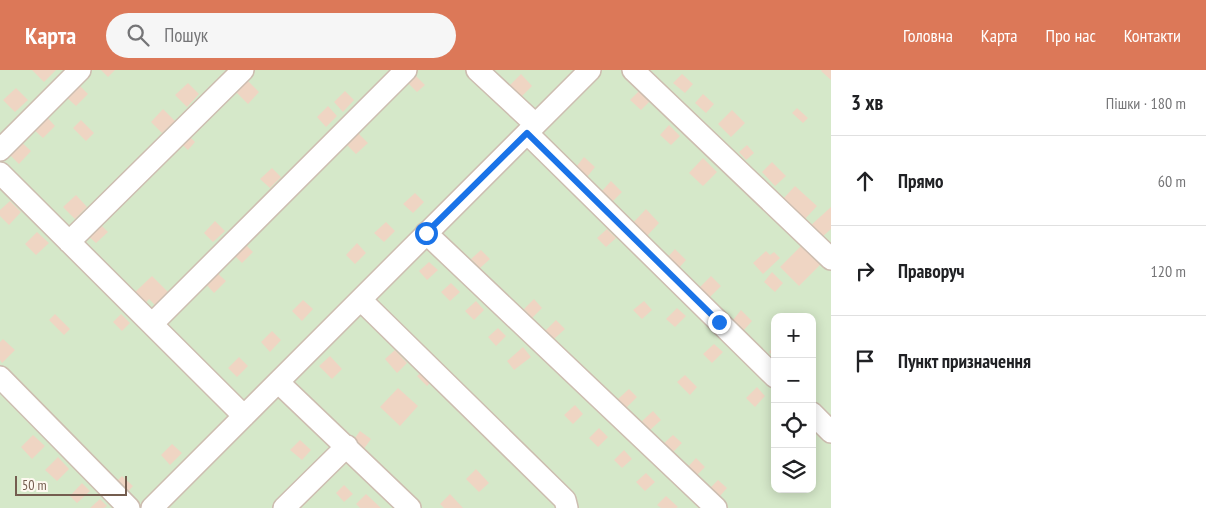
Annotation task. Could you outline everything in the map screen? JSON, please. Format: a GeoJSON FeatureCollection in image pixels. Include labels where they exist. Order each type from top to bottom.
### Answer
{"type":"FeatureCollection","features":[{"type":"Feature","properties":{"kind":"street"},"geometry":{"type":"LineString","coordinates":[[0,150],[80,70]]}},
{"type":"Feature","properties":{"kind":"street"},"geometry":{"type":"LineString","coordinates":[[69,242],[242,70]]}},
{"type":"Feature","properties":{"kind":"street"},"geometry":{"type":"LineString","coordinates":[[152,324],[406,70]]}},
{"type":"Feature","properties":{"kind":"street"},"geometry":{"type":"LineString","coordinates":[[477,70],[531,128],[771,372]]}},
{"type":"Feature","properties":{"kind":"street"},"geometry":{"type":"LineString","coordinates":[[152,508],[590,70]]}},
{"type":"Feature","properties":{"kind":"street"},"geometry":{"type":"LineString","coordinates":[[633,70],[831,259]]}},
{"type":"Feature","properties":{"kind":"street"},"geometry":{"type":"LineString","coordinates":[[0,173],[244,416]]}},
{"type":"Feature","properties":{"kind":"street"},"geometry":{"type":"LineString","coordinates":[[426,233],[716,508]]}},
{"type":"Feature","properties":{"kind":"street"},"geometry":{"type":"LineString","coordinates":[[361,300],[565,500],[567,508]]}},
{"type":"Feature","properties":{"kind":"street"},"geometry":{"type":"LineString","coordinates":[[0,377],[128,508]]}},
{"type":"Feature","properties":{"kind":"street"},"geometry":{"type":"LineString","coordinates":[[278,382],[410,508]]}},
{"type":"Feature","properties":{"kind":"street"},"geometry":{"type":"LineString","coordinates":[[816,417],[831,432]]}},
{"type":"Feature","properties":{"kind":"street"},"geometry":{"type":"LineString","coordinates":[[284,508],[347,446]]}},
{"type":"Feature","properties":{"kind":"green space"},"geometry":{"type":"Polygon","coordinates":[[[0,70],[831,70],[831,508],[0,508],[0,70]]]}},
{"type":"Feature","properties":{"kind":"building"},"geometry":{"type":"Polygon","coordinates":[[[32,70],[56,70],[44,82],[32,70]]]}},
{"type":"Feature","properties":{"kind":"building"},"geometry":{"type":"Polygon","coordinates":[[[101,70],[115,70],[108,77],[101,70]]]}},
{"type":"Feature","properties":{"kind":"building"},"geometry":{"type":"Polygon","coordinates":[[[831,70],[831,80],[821,71],[831,70]]]}},
{"type":"Feature","properties":{"kind":"building"},"geometry":{"type":"Polygon","coordinates":[[[413,73],[425,85],[417,92],[406,81],[413,73]]]}},
{"type":"Feature","properties":{"kind":"building"},"geometry":{"type":"Polygon","coordinates":[[[521,74],[532,86],[520,98],[508,87],[521,74]]]}},
{"type":"Feature","properties":{"kind":"building"},"geometry":{"type":"Polygon","coordinates":[[[682,74],[693,84],[685,93],[673,83],[682,74]]]}},
{"type":"Feature","properties":{"kind":"building"},"geometry":{"type":"Polygon","coordinates":[[[245,78],[259,92],[248,104],[234,90],[245,78]]]}},
{"type":"Feature","properties":{"kind":"building"},"geometry":{"type":"Polygon","coordinates":[[[76,82],[88,94],[76,106],[64,95],[76,82]]]}},
{"type":"Feature","properties":{"kind":"building"},"geometry":{"type":"Polygon","coordinates":[[[188,83],[199,94],[187,107],[175,95],[188,83]]]}},
{"type":"Feature","properties":{"kind":"building"},"geometry":{"type":"Polygon","coordinates":[[[16,88],[28,100],[15,112],[3,100],[16,88]]]}},
{"type":"Feature","properties":{"kind":"building"},"geometry":{"type":"Polygon","coordinates":[[[345,91],[354,100],[343,112],[334,102],[345,91]]]}},
{"type":"Feature","properties":{"kind":"building"},"geometry":{"type":"Polygon","coordinates":[[[639,91],[650,101],[641,110],[630,100],[639,91]]]}},
{"type":"Feature","properties":{"kind":"building"},"geometry":{"type":"Polygon","coordinates":[[[703,94],[714,104],[706,113],[695,103],[703,94]]]}},
{"type":"Feature","properties":{"kind":"building"},"geometry":{"type":"Polygon","coordinates":[[[328,106],[337,116],[326,127],[317,117],[328,106]]]}},
{"type":"Feature","properties":{"kind":"building"},"geometry":{"type":"Polygon","coordinates":[[[797,108],[808,118],[803,123],[792,113],[797,108]]]}},
{"type":"Feature","properties":{"kind":"building"},"geometry":{"type":"Polygon","coordinates":[[[163,109],[175,121],[162,133],[151,122],[163,109]]]}},
{"type":"Feature","properties":{"kind":"building"},"geometry":{"type":"Polygon","coordinates":[[[732,110],[745,123],[731,137],[718,124],[732,110]]]}},
{"type":"Feature","properties":{"kind":"building"},"geometry":{"type":"Polygon","coordinates":[[[44,114],[55,126],[43,138],[31,127],[44,114]]]}},
{"type":"Feature","properties":{"kind":"building"},"geometry":{"type":"Polygon","coordinates":[[[81,120],[94,133],[86,141],[73,128],[81,120]]]}},
{"type":"Feature","properties":{"kind":"building"},"geometry":{"type":"Polygon","coordinates":[[[669,125],[680,136],[671,145],[660,135],[669,125]]]}},
{"type":"Feature","properties":{"kind":"building"},"geometry":{"type":"Polygon","coordinates":[[[185,132],[195,142],[188,150],[177,140],[185,132]]]}},
{"type":"Feature","properties":{"kind":"building"},"geometry":{"type":"Polygon","coordinates":[[[358,133],[368,143],[356,154],[347,145],[358,133]]]}},
{"type":"Feature","properties":{"kind":"building"},"geometry":{"type":"Polygon","coordinates":[[[19,140],[31,151],[19,164],[7,152],[19,140]]]}},
{"type":"Feature","properties":{"kind":"building"},"geometry":{"type":"Polygon","coordinates":[[[747,145],[754,153],[746,160],[739,152],[747,145]]]}},
{"type":"Feature","properties":{"kind":"building"},"geometry":{"type":"Polygon","coordinates":[[[584,157],[595,167],[587,177],[576,167],[584,157]]]}},
{"type":"Feature","properties":{"kind":"building"},"geometry":{"type":"Polygon","coordinates":[[[703,158],[717,172],[703,186],[689,173],[703,158]]]}},
{"type":"Feature","properties":{"kind":"building"},"geometry":{"type":"Polygon","coordinates":[[[772,162],[786,176],[775,186],[762,172],[772,162]]]}},
{"type":"Feature","properties":{"kind":"building"},"geometry":{"type":"Polygon","coordinates":[[[272,168],[281,177],[270,188],[260,179],[272,168]]]}},
{"type":"Feature","properties":{"kind":"building"},"geometry":{"type":"Polygon","coordinates":[[[611,181],[622,192],[613,201],[602,191],[611,181]]]}},
{"type":"Feature","properties":{"kind":"building"},"geometry":{"type":"Polygon","coordinates":[[[795,186],[817,206],[805,219],[783,199],[795,186]]]}},
{"type":"Feature","properties":{"kind":"building"},"geometry":{"type":"Polygon","coordinates":[[[415,193],[424,202],[413,213],[403,204],[415,193]]]}},
{"type":"Feature","properties":{"kind":"building"},"geometry":{"type":"Polygon","coordinates":[[[76,195],[87,207],[75,219],[63,207],[76,195]]]}},
{"type":"Feature","properties":{"kind":"building"},"geometry":{"type":"Polygon","coordinates":[[[10,201],[21,212],[9,225],[0,216],[0,210],[10,201]]]}},
{"type":"Feature","properties":{"kind":"building"},"geometry":{"type":"Polygon","coordinates":[[[831,207],[831,229],[821,238],[810,226],[831,207]]]}},
{"type":"Feature","properties":{"kind":"building"},"geometry":{"type":"Polygon","coordinates":[[[646,209],[659,223],[646,237],[632,224],[646,209]]]}},
{"type":"Feature","properties":{"kind":"building"},"geometry":{"type":"Polygon","coordinates":[[[215,221],[225,231],[213,242],[204,233],[215,221]]]}},
{"type":"Feature","properties":{"kind":"building"},"geometry":{"type":"Polygon","coordinates":[[[98,222],[108,232],[96,243],[86,234],[98,222]]]}},
{"type":"Feature","properties":{"kind":"building"},"geometry":{"type":"Polygon","coordinates":[[[386,222],[395,231],[384,242],[374,233],[386,222]]]}},
{"type":"Feature","properties":{"kind":"building"},"geometry":{"type":"Polygon","coordinates":[[[607,229],[616,238],[606,247],[597,238],[607,229]]]}},
{"type":"Feature","properties":{"kind":"building"},"geometry":{"type":"Polygon","coordinates":[[[37,232],[49,243],[36,255],[25,244],[37,232]]]}},
{"type":"Feature","properties":{"kind":"building"},"geometry":{"type":"Polygon","coordinates":[[[244,243],[253,252],[242,263],[233,254],[244,243]]]}},
{"type":"Feature","properties":{"kind":"building"},"geometry":{"type":"Polygon","coordinates":[[[357,243],[366,253],[355,264],[346,255],[357,243]]]}},
{"type":"Feature","properties":{"kind":"building"},"geometry":{"type":"Polygon","coordinates":[[[802,245],[821,264],[799,286],[780,267],[802,245]]]}},
{"type":"Feature","properties":{"kind":"building"},"geometry":{"type":"Polygon","coordinates":[[[675,249],[686,260],[678,269],[666,259],[675,249]]]}},
{"type":"Feature","properties":{"kind":"building"},"geometry":{"type":"Polygon","coordinates":[[[481,250],[490,259],[480,268],[471,259],[481,250]]]}},
{"type":"Feature","properties":{"kind":"building"},"geometry":{"type":"Polygon","coordinates":[[[766,251],[770,255],[774,252],[780,258],[763,274],[753,263],[766,251]]]}},
{"type":"Feature","properties":{"kind":"building"},"geometry":{"type":"Polygon","coordinates":[[[429,262],[438,270],[427,280],[419,271],[429,262]]]}},
{"type":"Feature","properties":{"kind":"building"},"geometry":{"type":"Polygon","coordinates":[[[216,272],[226,281],[214,293],[205,283],[216,272]]]}},
{"type":"Feature","properties":{"kind":"building"},"geometry":{"type":"Polygon","coordinates":[[[772,272],[783,283],[775,292],[764,282],[772,272]]]}},
{"type":"Feature","properties":{"kind":"building"},"geometry":{"type":"Polygon","coordinates":[[[152,276],[171,295],[158,308],[149,299],[143,306],[132,295],[152,276]]]}},
{"type":"Feature","properties":{"kind":"building"},"geometry":{"type":"Polygon","coordinates":[[[711,276],[721,286],[707,300],[697,290],[711,276]]]}},
{"type":"Feature","properties":{"kind":"building"},"geometry":{"type":"Polygon","coordinates":[[[451,283],[460,292],[450,301],[441,292],[451,283]]]}},
{"type":"Feature","properties":{"kind":"building"},"geometry":{"type":"Polygon","coordinates":[[[534,299],[542,308],[532,318],[524,309],[534,299]]]}},
{"type":"Feature","properties":{"kind":"building"},"geometry":{"type":"Polygon","coordinates":[[[303,300],[313,309],[302,321],[292,311],[303,300]]]}},
{"type":"Feature","properties":{"kind":"building"},"geometry":{"type":"Polygon","coordinates":[[[476,301],[484,310],[474,320],[465,311],[476,301]]]}},
{"type":"Feature","properties":{"kind":"building"},"geometry":{"type":"Polygon","coordinates":[[[644,301],[652,310],[642,319],[633,310],[644,301]]]}},
{"type":"Feature","properties":{"kind":"building"},"geometry":{"type":"Polygon","coordinates":[[[677,308],[686,316],[675,327],[666,319],[677,308]]]}},
{"type":"Feature","properties":{"kind":"building"},"geometry":{"type":"Polygon","coordinates":[[[741,310],[752,321],[744,330],[733,320],[741,310]]]}},
{"type":"Feature","properties":{"kind":"building"},"geometry":{"type":"Polygon","coordinates":[[[55,314],[70,329],[64,335],[49,320],[55,314]]]}},
{"type":"Feature","properties":{"kind":"building"},"geometry":{"type":"Polygon","coordinates":[[[121,314],[130,323],[122,331],[113,322],[121,314]]]}},
{"type":"Feature","properties":{"kind":"building"},"geometry":{"type":"Polygon","coordinates":[[[556,320],[565,329],[554,339],[545,331],[556,320]]]}},
{"type":"Feature","properties":{"kind":"building"},"geometry":{"type":"Polygon","coordinates":[[[498,328],[506,336],[496,346],[488,337],[498,328]]]}},
{"type":"Feature","properties":{"kind":"building"},"geometry":{"type":"Polygon","coordinates":[[[272,331],[281,340],[270,352],[261,342],[272,331]]]}},
{"type":"Feature","properties":{"kind":"building"},"geometry":{"type":"Polygon","coordinates":[[[3,339],[15,350],[2,363],[0,360],[0,342],[3,339]]]}},
{"type":"Feature","properties":{"kind":"building"},"geometry":{"type":"Polygon","coordinates":[[[714,344],[723,352],[712,363],[703,354],[714,344]]]}},
{"type":"Feature","properties":{"kind":"building"},"geometry":{"type":"Polygon","coordinates":[[[523,347],[531,357],[514,370],[507,361],[523,347]]]}},
{"type":"Feature","properties":{"kind":"building"},"geometry":{"type":"Polygon","coordinates":[[[395,350],[407,363],[397,373],[385,359],[395,350]]]}},
{"type":"Feature","properties":{"kind":"building"},"geometry":{"type":"Polygon","coordinates":[[[330,356],[342,369],[332,379],[319,366],[330,356]]]}},
{"type":"Feature","properties":{"kind":"building"},"geometry":{"type":"Polygon","coordinates":[[[239,357],[248,366],[237,377],[228,368],[239,357]]]}},
{"type":"Feature","properties":{"kind":"building"},"geometry":{"type":"Polygon","coordinates":[[[423,371],[433,380],[427,386],[417,376],[423,371]]]}},
{"type":"Feature","properties":{"kind":"building"},"geometry":{"type":"Polygon","coordinates":[[[685,375],[697,387],[690,395],[677,382],[685,375]]]}},
{"type":"Feature","properties":{"kind":"building"},"geometry":{"type":"Polygon","coordinates":[[[757,387],[765,396],[755,407],[746,398],[757,387]]]}},
{"type":"Feature","properties":{"kind":"building"},"geometry":{"type":"Polygon","coordinates":[[[398,388],[418,406],[400,426],[380,407],[398,388]]]}},
{"type":"Feature","properties":{"kind":"building"},"geometry":{"type":"Polygon","coordinates":[[[629,389],[637,397],[626,408],[618,399],[629,389]]]}},
{"type":"Feature","properties":{"kind":"building"},"geometry":{"type":"Polygon","coordinates":[[[575,405],[583,414],[573,424],[564,415],[575,405]]]}},
{"type":"Feature","properties":{"kind":"building"},"geometry":{"type":"Polygon","coordinates":[[[653,411],[661,420],[650,430],[642,421],[653,411]]]}},
{"type":"Feature","properties":{"kind":"building"},"geometry":{"type":"Polygon","coordinates":[[[599,428],[608,437],[598,447],[589,438],[599,428]]]}},
{"type":"Feature","properties":{"kind":"building"},"geometry":{"type":"Polygon","coordinates":[[[360,431],[371,439],[363,450],[352,442],[360,431]]]}},
{"type":"Feature","properties":{"kind":"building"},"geometry":{"type":"Polygon","coordinates":[[[33,435],[45,446],[32,459],[21,447],[33,435]]]}},
{"type":"Feature","properties":{"kind":"building"},"geometry":{"type":"Polygon","coordinates":[[[673,435],[682,443],[671,454],[662,445],[673,435]]]}},
{"type":"Feature","properties":{"kind":"building"},"geometry":{"type":"Polygon","coordinates":[[[300,440],[311,450],[302,460],[290,450],[300,440]]]}},
{"type":"Feature","properties":{"kind":"building"},"geometry":{"type":"Polygon","coordinates":[[[172,444],[182,453],[170,465],[161,455],[172,444]]]}},
{"type":"Feature","properties":{"kind":"building"},"geometry":{"type":"Polygon","coordinates":[[[624,450],[632,459],[622,468],[614,460],[624,450]]]}},
{"type":"Feature","properties":{"kind":"building"},"geometry":{"type":"Polygon","coordinates":[[[58,457],[69,469],[57,481],[45,470],[58,457]]]}},
{"type":"Feature","properties":{"kind":"building"},"geometry":{"type":"Polygon","coordinates":[[[696,458],[705,467],[694,478],[686,469],[696,458]]]}},
{"type":"Feature","properties":{"kind":"building"},"geometry":{"type":"Polygon","coordinates":[[[476,469],[489,483],[479,492],[466,479],[476,469]]]}},
{"type":"Feature","properties":{"kind":"building"},"geometry":{"type":"Polygon","coordinates":[[[646,473],[655,482],[645,491],[636,482],[646,473]]]}},
{"type":"Feature","properties":{"kind":"building"},"geometry":{"type":"Polygon","coordinates":[[[122,476],[133,486],[126,494],[115,483],[122,476]]]}},
{"type":"Feature","properties":{"kind":"building"},"geometry":{"type":"Polygon","coordinates":[[[718,480],[727,488],[720,496],[711,487],[718,480]]]}},
{"type":"Feature","properties":{"kind":"building"},"geometry":{"type":"Polygon","coordinates":[[[82,483],[90,491],[77,503],[70,496],[82,483]]]}},
{"type":"Feature","properties":{"kind":"building"},"geometry":{"type":"Polygon","coordinates":[[[344,485],[353,494],[344,502],[336,493],[344,485]]]}},
{"type":"Feature","properties":{"kind":"building"},"geometry":{"type":"Polygon","coordinates":[[[366,494],[381,508],[360,508],[356,504],[366,494]]]}},
{"type":"Feature","properties":{"kind":"building"},"geometry":{"type":"Polygon","coordinates":[[[450,494],[463,508],[444,508],[440,504],[450,494]]]}},
{"type":"Feature","properties":{"kind":"building"},"geometry":{"type":"Polygon","coordinates":[[[666,496],[678,507],[661,508],[657,505],[666,496]]]}},
{"type":"Feature","properties":{"kind":"building"},"geometry":{"type":"Polygon","coordinates":[[[100,499],[107,506],[104,508],[90,508],[100,499]]]}},
{"type":"Feature","properties":{"kind":"route"},"geometry":{"type":"LineString","coordinates":[[426,233],[527,133],[719,322]]}}]}
